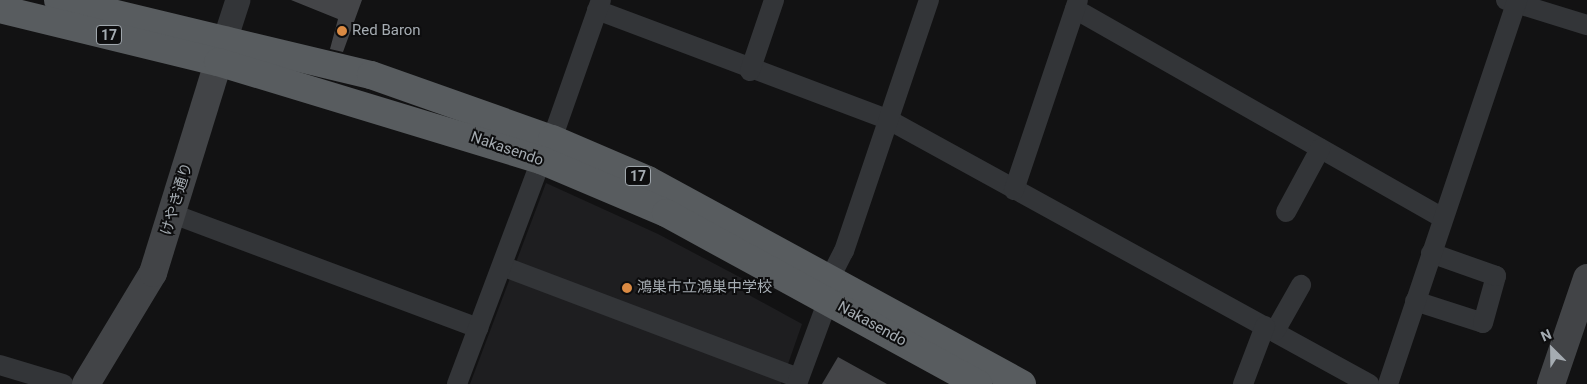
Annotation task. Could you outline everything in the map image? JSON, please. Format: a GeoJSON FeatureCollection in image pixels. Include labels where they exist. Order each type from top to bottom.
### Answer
{"type":"FeatureCollection","features":[{"type":"Feature","properties":{"kind":"highway","name":"Nakasendo"},"geometry":{"type":"LineString","coordinates":[[58,0],[222,50]]}},
{"type":"Feature","properties":{"kind":"highway","name":"Nakasendo"},"geometry":{"type":"LineString","coordinates":[[0,9],[371,75],[547,150],[666,214],[829,289],[1022,384]]}},
{"type":"Feature","properties":{"kind":"highway","name":"Nakasendo"},"geometry":{"type":"LineString","coordinates":[[829,289],[978,384]]}},
{"type":"Feature","properties":{"kind":"main road","name":"けやき通り"},"geometry":{"type":"LineString","coordinates":[[86,384],[153,273],[173,214],[222,50]]}},
{"type":"Feature","properties":{"kind":"main road"},"geometry":{"type":"LineString","coordinates":[[1551,384],[1580,320],[1587,278]]}},
{"type":"Feature","properties":{"kind":"street","name":"けやき通り"},"geometry":{"type":"LineString","coordinates":[[222,50],[237,0]]}},
{"type":"Feature","properties":{"kind":"street"},"geometry":{"type":"LineString","coordinates":[[750,71],[774,0]]}},
{"type":"Feature","properties":{"kind":"street"},"geometry":{"type":"LineString","coordinates":[[502,266],[798,381],[929,0]]}},
{"type":"Feature","properties":{"kind":"street"},"geometry":{"type":"LineString","coordinates":[[1388,384],[1513,1],[1587,25]]}},
{"type":"Feature","properties":{"kind":"street"},"geometry":{"type":"LineString","coordinates":[[457,384],[547,150],[599,5],[750,71],[889,120],[1369,384]]}},
{"type":"Feature","properties":{"kind":"street"},"geometry":{"type":"LineString","coordinates":[[1014,190],[1077,5],[1443,218]]}},
{"type":"Feature","properties":{"kind":"street"},"geometry":{"type":"LineString","coordinates":[[1286,212],[1320,148]]}},
{"type":"Feature","properties":{"kind":"street"},"geometry":{"type":"LineString","coordinates":[[173,214],[478,328]]}},
{"type":"Feature","properties":{"kind":"street"},"geometry":{"type":"LineString","coordinates":[[1415,301],[1483,323],[1496,276],[1431,253]]}},
{"type":"Feature","properties":{"kind":"street"},"geometry":{"type":"LineString","coordinates":[[1243,384],[1270,329],[1301,285]]}},
{"type":"Feature","properties":{"kind":"street"},"geometry":{"type":"LineString","coordinates":[[0,365],[63,384]]}},
{"type":"Feature","properties":{"kind":"shaded area","name":"鴻巣市立鴻巣中学校"},"geometry":{"type":"Polygon","coordinates":[[[546,183],[658,234],[749,282],[749,295],[802,324],[781,384],[470,384],[546,183]]]}},
{"type":"Feature","properties":{"kind":"building","name":"Red Baron"},"geometry":{"type":"Polygon","coordinates":[[[291,0],[362,0],[343,52],[330,49],[338,19],[291,0]]]}},
{"type":"Feature","properties":{"kind":"building"},"geometry":{"type":"Polygon","coordinates":[[[838,357],[887,384],[822,384],[838,357]]]}},
{"type":"Feature","properties":{"kind":"place","name":"Red Baron"},"geometry":{"type":"Point","coordinates":[342,31]}},
{"type":"Feature","properties":{"kind":"place","name":"鴻巣市立鴻巣中学校"},"geometry":{"type":"Point","coordinates":[627,288]}}]}
